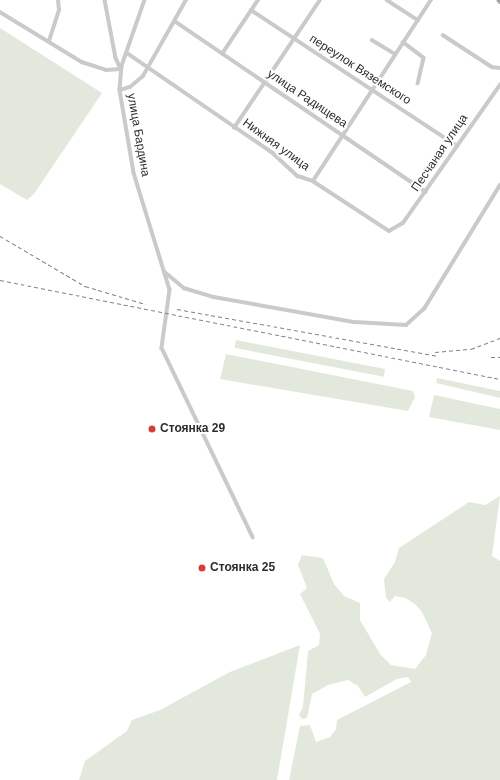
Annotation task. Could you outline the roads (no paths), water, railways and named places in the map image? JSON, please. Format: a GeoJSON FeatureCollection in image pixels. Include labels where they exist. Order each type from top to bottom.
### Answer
{"type":"FeatureCollection","features":[{"type":"Feature","properties":{"kind":"street"},"geometry":{"type":"LineString","coordinates":[[49,41],[59,10],[58,0]]}},
{"type":"Feature","properties":{"kind":"street","name":"улица Бардина"},"geometry":{"type":"LineString","coordinates":[[105,0],[116,58],[121,70],[120,90],[134,173],[170,290],[162,348],[166,361],[253,537]]}},
{"type":"Feature","properties":{"kind":"street"},"geometry":{"type":"LineString","coordinates":[[0,12],[90,65],[106,70],[121,70],[145,0]]}},
{"type":"Feature","properties":{"kind":"street"},"geometry":{"type":"LineString","coordinates":[[120,90],[137,82],[148,68],[162,41],[176,22],[186,0]]}},
{"type":"Feature","properties":{"kind":"street"},"geometry":{"type":"LineString","coordinates":[[222,54],[258,0]]}},
{"type":"Feature","properties":{"kind":"street"},"geometry":{"type":"LineString","coordinates":[[234,128],[320,0]]}},
{"type":"Feature","properties":{"kind":"street"},"geometry":{"type":"LineString","coordinates":[[387,0],[418,20]]}},
{"type":"Feature","properties":{"kind":"street"},"geometry":{"type":"LineString","coordinates":[[312,181],[431,0]]}},
{"type":"Feature","properties":{"kind":"street","name":"переулок Вяземского"},"geometry":{"type":"LineString","coordinates":[[251,10],[457,146]]}},
{"type":"Feature","properties":{"kind":"street","name":"улица Радищева"},"geometry":{"type":"LineString","coordinates":[[176,22],[426,192]]}},
{"type":"Feature","properties":{"kind":"street"},"geometry":{"type":"LineString","coordinates":[[443,35],[492,67],[500,68]]}},
{"type":"Feature","properties":{"kind":"street"},"geometry":{"type":"LineString","coordinates":[[372,40],[395,54]]}},
{"type":"Feature","properties":{"kind":"street"},"geometry":{"type":"LineString","coordinates":[[404,42],[424,58],[418,83]]}},
{"type":"Feature","properties":{"kind":"street","name":"Нижняя улица"},"geometry":{"type":"LineString","coordinates":[[127,53],[234,128],[273,153],[298,176],[312,181],[384,229],[394,230]]}},
{"type":"Feature","properties":{"kind":"street","name":"Песчаная улица"},"geometry":{"type":"LineString","coordinates":[[394,230],[403,223],[426,192],[500,85]]}},
{"type":"Feature","properties":{"kind":"street"},"geometry":{"type":"LineString","coordinates":[[164,271],[184,288],[214,297],[355,322],[406,324],[424,309],[500,185]]}},
{"type":"Feature","properties":{"kind":"railway"},"geometry":{"type":"LineString","coordinates":[[0,236],[85,286],[145,304]]}},
{"type":"Feature","properties":{"kind":"railway"},"geometry":{"type":"LineString","coordinates":[[0,280],[500,379]]}},
{"type":"Feature","properties":{"kind":"railway"},"geometry":{"type":"LineString","coordinates":[[177,309],[437,356]]}},
{"type":"Feature","properties":{"kind":"railway"},"geometry":{"type":"LineString","coordinates":[[435,352],[471,349],[500,338]]}},
{"type":"Feature","properties":{"kind":"railway"},"geometry":{"type":"LineString","coordinates":[[491,357],[500,357]]}},
{"type":"Feature","properties":{"kind":"place","name":"Стоянка 29"},"geometry":{"type":"Point","coordinates":[152,429]}},
{"type":"Feature","properties":{"kind":"place","name":"Стоянка 25"},"geometry":{"type":"Point","coordinates":[202,568]}}]}
